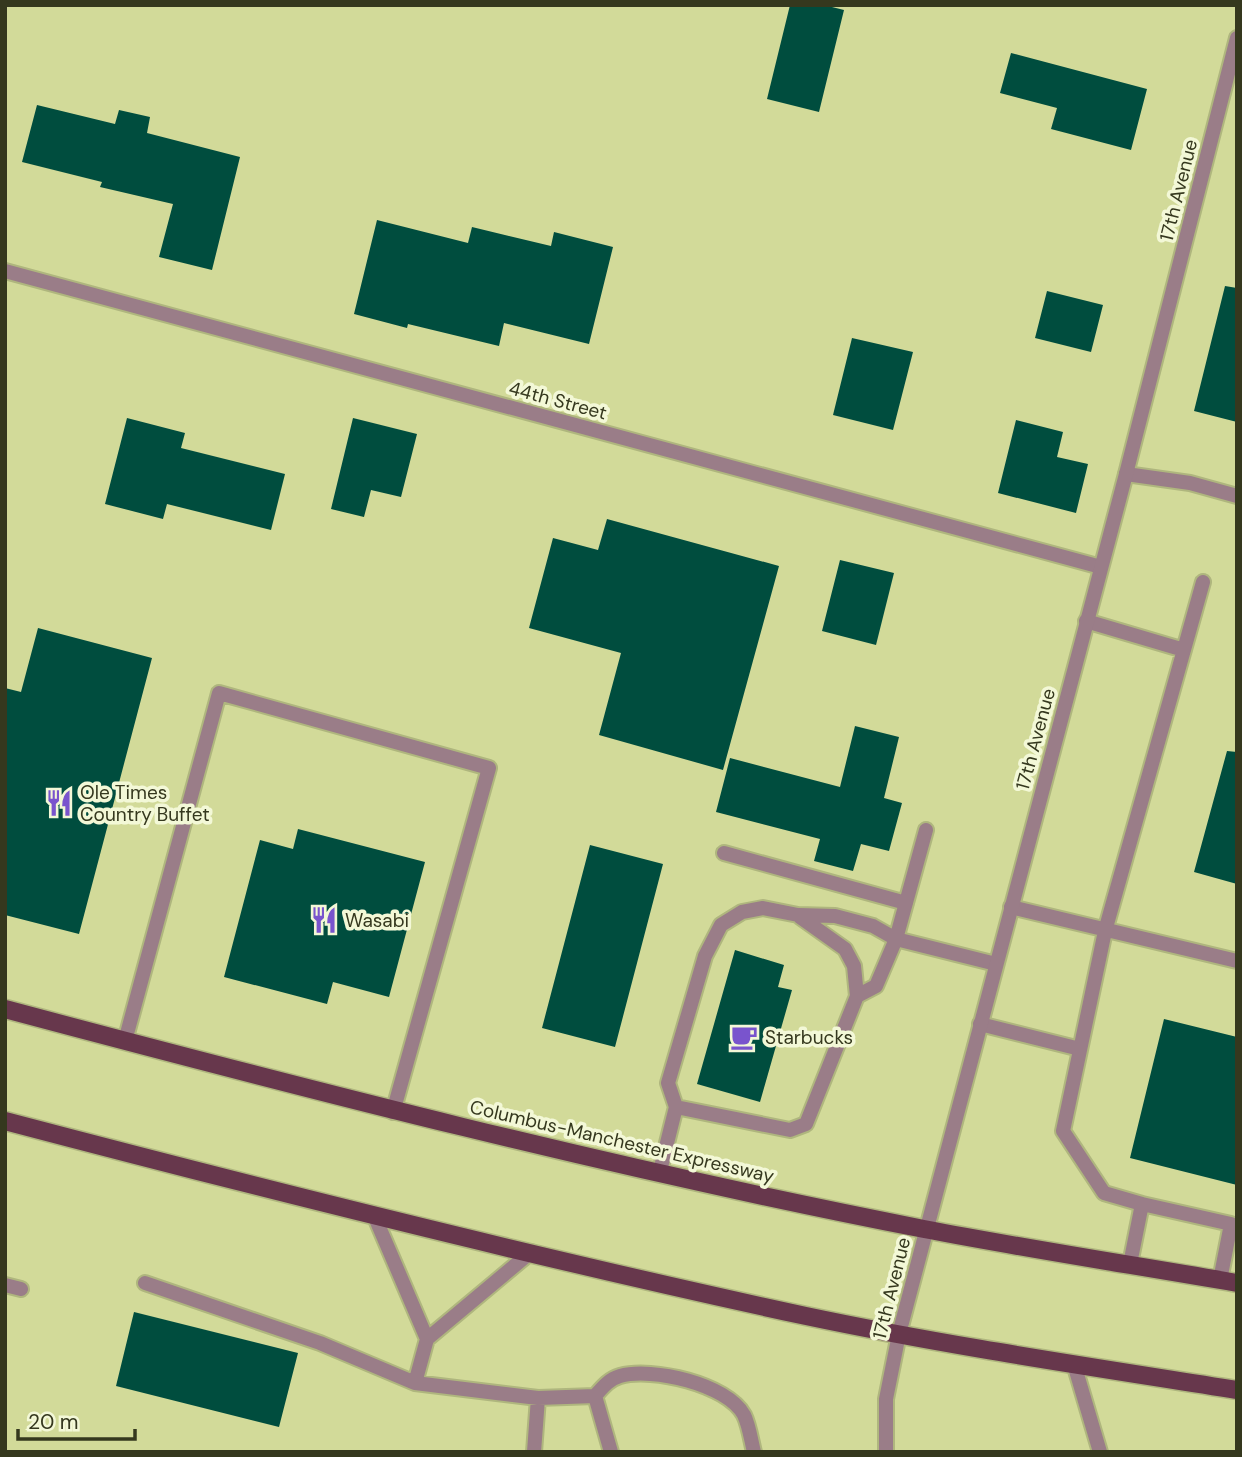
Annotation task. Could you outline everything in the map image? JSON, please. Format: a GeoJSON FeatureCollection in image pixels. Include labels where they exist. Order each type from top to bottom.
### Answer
{"type":"FeatureCollection","features":[{"type":"Feature","properties":{"kind":"main road","name":"Columbus-Manchester Expressway"},"geometry":{"type":"LineString","coordinates":[[5,1009],[393,1112],[926,1230],[1228,1282]]}},
{"type":"Feature","properties":{"kind":"main road"},"geometry":{"type":"LineString","coordinates":[[5,1121],[374,1215],[899,1334],[1237,1390]]}},
{"type":"Feature","properties":{"kind":"street","name":"17th Avenue"},"geometry":{"type":"LineString","coordinates":[[886,1452],[886,1399],[899,1334],[1126,474],[1237,38]]}},
{"type":"Feature","properties":{"kind":"street","name":"44th Street"},"geometry":{"type":"LineString","coordinates":[[5,271],[1101,567]]}},
{"type":"Feature","properties":{"kind":"street"},"geometry":{"type":"LineString","coordinates":[[1126,474],[1190,483],[1237,496]]}},
{"type":"Feature","properties":{"kind":"street"},"geometry":{"type":"LineString","coordinates":[[1203,582],[1105,931],[1063,1130],[1104,1193],[1234,1224],[1228,1282]]}},
{"type":"Feature","properties":{"kind":"street"},"geometry":{"type":"LineString","coordinates":[[1086,621],[1184,650]]}},
{"type":"Feature","properties":{"kind":"street"},"geometry":{"type":"LineString","coordinates":[[125,1041],[219,693],[489,768],[393,1112]]}},
{"type":"Feature","properties":{"kind":"street"},"geometry":{"type":"LineString","coordinates":[[857,996],[876,986],[896,939],[926,830]]}},
{"type":"Feature","properties":{"kind":"street"},"geometry":{"type":"LineString","coordinates":[[724,853],[906,903]]}},
{"type":"Feature","properties":{"kind":"street"},"geometry":{"type":"LineString","coordinates":[[1011,907],[1237,961]]}},
{"type":"Feature","properties":{"kind":"street"},"geometry":{"type":"LineString","coordinates":[[660,1171],[676,1107],[668,1083],[705,956],[721,925],[742,912],[763,908],[798,915],[835,916],[873,926],[896,939],[996,964]]}},
{"type":"Feature","properties":{"kind":"street"},"geometry":{"type":"LineString","coordinates":[[676,1107],[790,1130],[806,1124],[857,996],[854,966],[845,949],[798,915]]}},
{"type":"Feature","properties":{"kind":"street"},"geometry":{"type":"LineString","coordinates":[[980,1024],[1080,1049]]}},
{"type":"Feature","properties":{"kind":"street"},"geometry":{"type":"LineString","coordinates":[[1130,1264],[1142,1204]]}},
{"type":"Feature","properties":{"kind":"street"},"geometry":{"type":"LineString","coordinates":[[374,1215],[427,1339]]}},
{"type":"Feature","properties":{"kind":"street"},"geometry":{"type":"LineString","coordinates":[[415,1383],[427,1339],[531,1252]]}},
{"type":"Feature","properties":{"kind":"street"},"geometry":{"type":"LineString","coordinates":[[145,1283],[320,1343],[415,1383],[538,1398],[595,1396],[608,1382],[621,1376],[647,1374],[684,1379],[726,1396],[735,1405],[744,1415],[754,1452]]}},
{"type":"Feature","properties":{"kind":"street"},"geometry":{"type":"LineString","coordinates":[[5,1285],[22,1289]]}},
{"type":"Feature","properties":{"kind":"street"},"geometry":{"type":"LineString","coordinates":[[1074,1364],[1100,1452]]}},
{"type":"Feature","properties":{"kind":"street"},"geometry":{"type":"LineString","coordinates":[[595,1396],[611,1452]]}},
{"type":"Feature","properties":{"kind":"street"},"geometry":{"type":"LineString","coordinates":[[534,1452],[538,1398]]}},
{"type":"Feature","properties":{"kind":"building"},"geometry":{"type":"Polygon","coordinates":[[[790,5],[824,5],[844,10],[819,112],[767,99],[790,5]]]}},
{"type":"Feature","properties":{"kind":"building"},"geometry":{"type":"Polygon","coordinates":[[[1011,53],[1147,89],[1131,150],[1051,129],[1057,108],[1000,93],[1011,53]]]}},
{"type":"Feature","properties":{"kind":"building"},"geometry":{"type":"Polygon","coordinates":[[[37,105],[115,124],[119,110],[150,117],[147,133],[240,157],[212,270],[159,257],[173,204],[100,187],[102,182],[22,162],[37,105]]]}},
{"type":"Feature","properties":{"kind":"building"},"geometry":{"type":"Polygon","coordinates":[[[377,220],[468,243],[472,227],[551,246],[554,232],[613,247],[589,344],[504,323],[499,346],[408,324],[407,328],[354,314],[377,220]]]}},
{"type":"Feature","properties":{"kind":"building"},"geometry":{"type":"Polygon","coordinates":[[[1225,286],[1237,288],[1237,422],[1194,411],[1225,286]]]}},
{"type":"Feature","properties":{"kind":"building"},"geometry":{"type":"Polygon","coordinates":[[[1047,291],[1103,305],[1091,352],[1035,338],[1047,291]]]}},
{"type":"Feature","properties":{"kind":"building"},"geometry":{"type":"Polygon","coordinates":[[[852,338],[913,352],[893,430],[833,415],[852,338]]]}},
{"type":"Feature","properties":{"kind":"building"},"geometry":{"type":"Polygon","coordinates":[[[127,418],[185,433],[181,448],[285,474],[271,530],[167,504],[163,519],[105,504],[127,418]]]}},
{"type":"Feature","properties":{"kind":"building"},"geometry":{"type":"Polygon","coordinates":[[[353,418],[417,434],[401,497],[371,490],[364,517],[331,509],[353,418]]]}},
{"type":"Feature","properties":{"kind":"building"},"geometry":{"type":"Polygon","coordinates":[[[1016,420],[1063,432],[1057,457],[1088,464],[1076,513],[998,493],[1016,420]]]}},
{"type":"Feature","properties":{"kind":"building"},"geometry":{"type":"Polygon","coordinates":[[[607,519],[779,566],[723,770],[599,735],[621,653],[529,628],[553,538],[598,550],[607,519]]]}},
{"type":"Feature","properties":{"kind":"building"},"geometry":{"type":"Polygon","coordinates":[[[840,560],[894,573],[876,645],[822,631],[840,560]]]}},
{"type":"Feature","properties":{"kind":"building","name":"Ole Times Country Buffet"},"geometry":{"type":"Polygon","coordinates":[[[38,628],[152,658],[79,934],[5,915],[5,688],[21,692],[38,628]]]}},
{"type":"Feature","properties":{"kind":"building"},"geometry":{"type":"Polygon","coordinates":[[[855,726],[899,737],[884,798],[902,803],[889,851],[861,844],[853,871],[814,861],[820,839],[716,812],[730,758],[840,787],[855,726]]]}},
{"type":"Feature","properties":{"kind":"building"},"geometry":{"type":"Polygon","coordinates":[[[1227,751],[1237,752],[1237,884],[1194,872],[1227,751]]]}},
{"type":"Feature","properties":{"kind":"building","name":"Wasabi"},"geometry":{"type":"Polygon","coordinates":[[[298,829],[425,862],[389,997],[333,982],[327,1004],[224,977],[260,840],[293,849],[298,829]]]}},
{"type":"Feature","properties":{"kind":"building"},"geometry":{"type":"Polygon","coordinates":[[[590,845],[663,864],[615,1047],[542,1028],[590,845]]]}},
{"type":"Feature","properties":{"kind":"building","name":"Starbucks"},"geometry":{"type":"Polygon","coordinates":[[[735,950],[784,965],[778,987],[792,990],[760,1102],[697,1084],[735,950]]]}},
{"type":"Feature","properties":{"kind":"building"},"geometry":{"type":"Polygon","coordinates":[[[1164,1019],[1237,1037],[1237,1185],[1130,1158],[1164,1019]]]}},
{"type":"Feature","properties":{"kind":"building"},"geometry":{"type":"Polygon","coordinates":[[[134,1312],[298,1353],[279,1427],[116,1386],[134,1312]]]}},
{"type":"Feature","properties":{"kind":"place","name":"Ole Times Country Buffet"},"geometry":{"type":"Point","coordinates":[59,803]}},
{"type":"Feature","properties":{"kind":"place","name":"Wasabi"},"geometry":{"type":"Point","coordinates":[324,920]}},
{"type":"Feature","properties":{"kind":"place","name":"Starbucks"},"geometry":{"type":"Point","coordinates":[744,1037]}}]}
